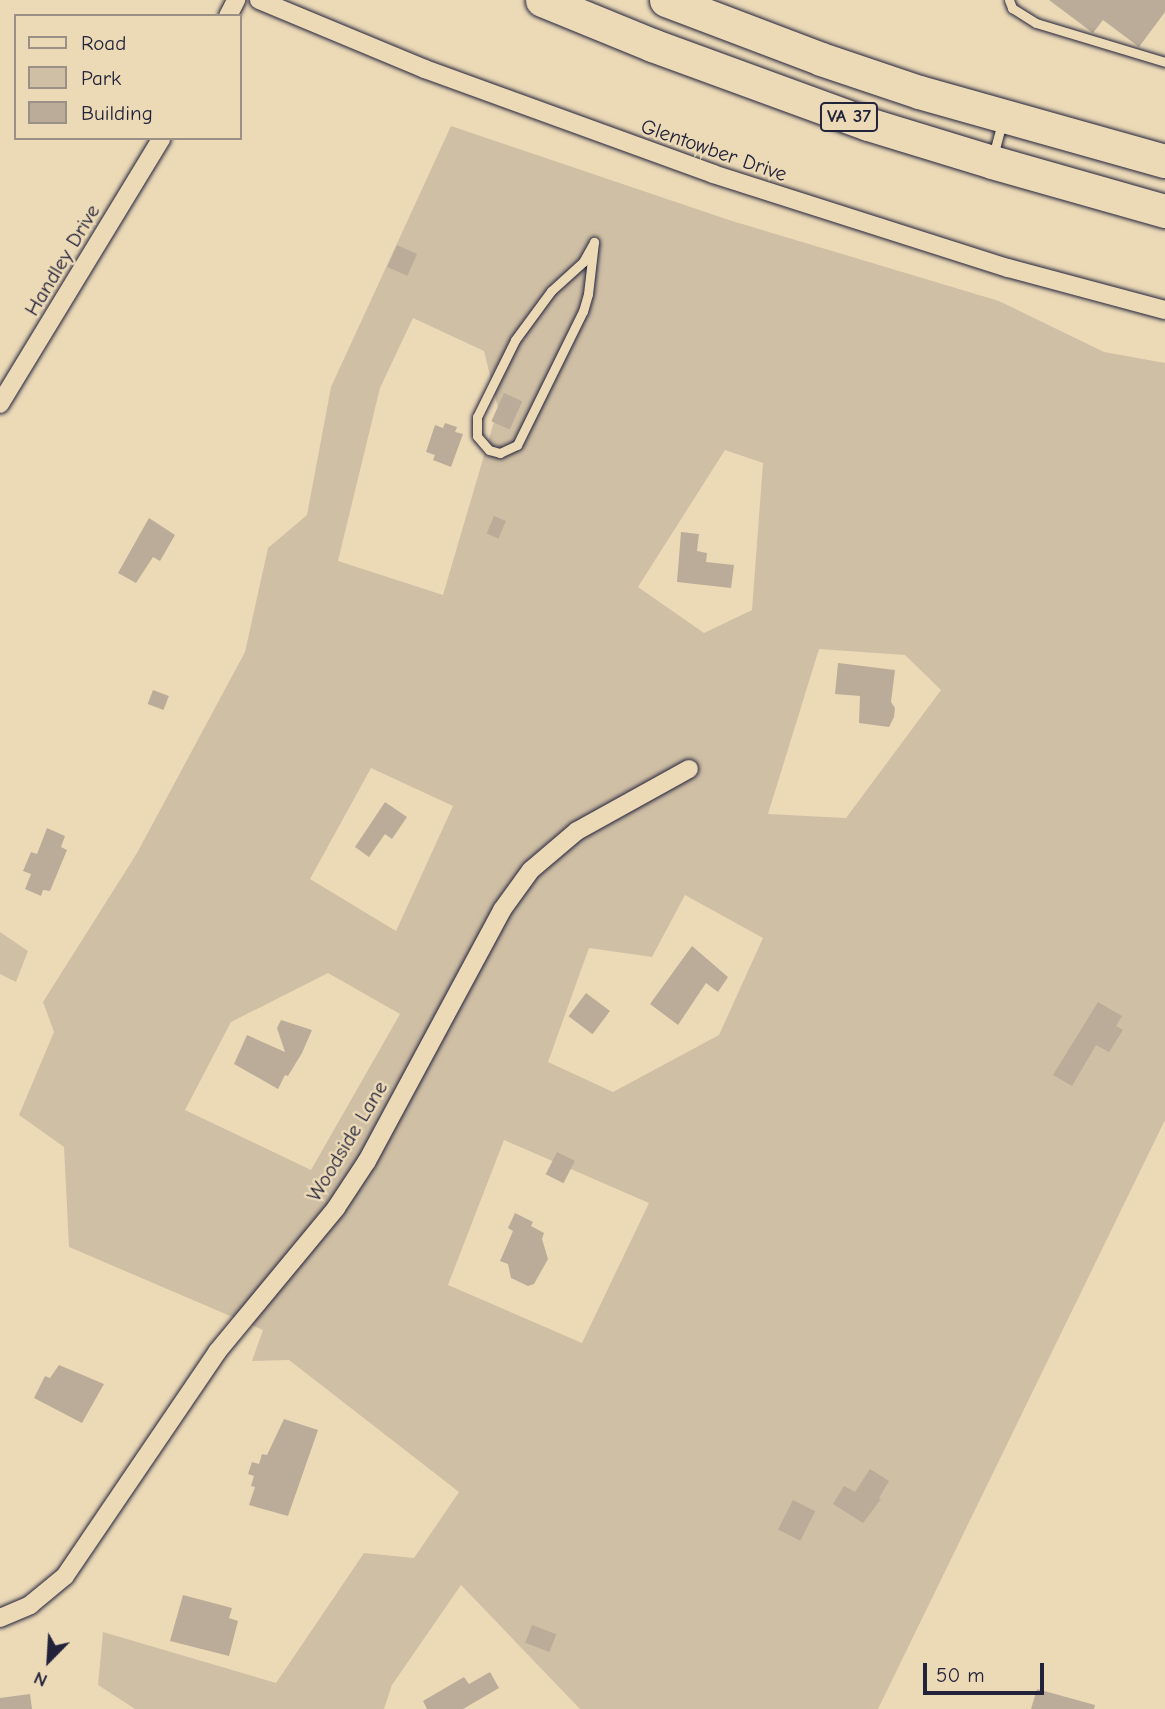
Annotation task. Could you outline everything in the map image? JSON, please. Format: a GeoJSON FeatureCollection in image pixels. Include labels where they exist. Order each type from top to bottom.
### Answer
{"type":"FeatureCollection","features":[{"type":"Feature","properties":{"kind":"highway","name":"VA 37"},"geometry":{"type":"LineString","coordinates":[[542,0],[790,97],[992,162],[1165,211]]}},
{"type":"Feature","properties":{"kind":"highway","name":"VA 37"},"geometry":{"type":"LineString","coordinates":[[666,0],[821,59],[1004,118],[1165,161]]}},
{"type":"Feature","properties":{"kind":"street","name":"Glentowber Drive"},"geometry":{"type":"LineString","coordinates":[[259,0],[425,69],[713,174],[1008,268],[1165,310]]}},
{"type":"Feature","properties":{"kind":"street","name":"Handley Drive"},"geometry":{"type":"LineString","coordinates":[[0,404],[161,140]]}},
{"type":"Feature","properties":{"kind":"street","name":"Woodside Lane"},"geometry":{"type":"LineString","coordinates":[[0,1618],[30,1605],[65,1576],[217,1352],[336,1208],[367,1161],[502,910],[531,870],[577,831],[689,769]]}},
{"type":"Feature","properties":{"kind":"lane"},"geometry":{"type":"LineString","coordinates":[[1009,0],[1012,8],[1036,23],[1139,57],[1165,62]]}},
{"type":"Feature","properties":{"kind":"lane"},"geometry":{"type":"LineString","coordinates":[[992,162],[1004,118]]}},
{"type":"Feature","properties":{"kind":"lane"},"geometry":{"type":"LineString","coordinates":[[594,242],[588,295],[583,311],[517,445],[500,453],[489,450],[477,436],[477,417],[515,340],[551,291],[591,250],[594,242]]}},
{"type":"Feature","properties":{"kind":"green space"},"geometry":{"type":"Polygon","coordinates":[[[451,126],[729,220],[999,301],[1104,352],[1165,363],[1165,1120],[878,1709],[580,1709],[461,1585],[392,1685],[384,1709],[135,1709],[98,1685],[103,1632],[276,1683],[364,1553],[414,1558],[459,1492],[289,1360],[252,1361],[263,1330],[69,1247],[64,1147],[19,1115],[54,1032],[43,1002],[137,853],[245,652],[268,548],[307,515],[331,387],[451,126]],[[413,318],[380,388],[338,561],[443,595],[498,408],[484,351],[413,318]],[[725,450],[638,587],[704,633],[752,610],[763,463],[725,450]],[[819,649],[768,814],[846,818],[941,690],[905,655],[819,649]],[[371,768],[310,879],[396,931],[453,806],[371,768]],[[685,895],[652,957],[589,948],[548,1062],[613,1092],[719,1035],[763,938],[685,895]],[[328,973],[231,1022],[185,1110],[311,1170],[400,1014],[328,973]],[[504,1140],[448,1285],[582,1343],[649,1203],[504,1140]]]}},
{"type":"Feature","properties":{"kind":"green space"},"geometry":{"type":"Polygon","coordinates":[[[0,932],[28,951],[16,982],[0,974],[0,932]]]}},
{"type":"Feature","properties":{"kind":"building"},"geometry":{"type":"Polygon","coordinates":[[[1049,0],[1165,0],[1165,12],[1139,47],[1103,20],[1093,33],[1049,0]]]}},
{"type":"Feature","properties":{"kind":"building"},"geometry":{"type":"Polygon","coordinates":[[[397,245],[417,254],[407,276],[387,267],[397,245]]]}},
{"type":"Feature","properties":{"kind":"building"},"geometry":{"type":"Polygon","coordinates":[[[504,393],[522,401],[510,429],[491,421],[504,393]]]}},
{"type":"Feature","properties":{"kind":"building"},"geometry":{"type":"Polygon","coordinates":[[[445,423],[457,427],[455,432],[463,434],[451,467],[433,460],[435,455],[426,452],[435,425],[443,428],[445,423]]]}},
{"type":"Feature","properties":{"kind":"building"},"geometry":{"type":"Polygon","coordinates":[[[494,516],[506,521],[499,539],[487,533],[494,516]]]}},
{"type":"Feature","properties":{"kind":"building"},"geometry":{"type":"Polygon","coordinates":[[[149,518],[175,535],[160,561],[153,557],[136,583],[118,573],[149,518]]]}},
{"type":"Feature","properties":{"kind":"building"},"geometry":{"type":"Polygon","coordinates":[[[681,532],[699,534],[697,551],[707,553],[706,562],[734,565],[731,588],[677,582],[681,532]]]}},
{"type":"Feature","properties":{"kind":"building"},"geometry":{"type":"Polygon","coordinates":[[[838,663],[895,670],[891,702],[895,708],[889,727],[859,723],[860,696],[835,694],[838,663]]]}},
{"type":"Feature","properties":{"kind":"building"},"geometry":{"type":"Polygon","coordinates":[[[153,690],[169,696],[163,710],[148,704],[153,690]]]}},
{"type":"Feature","properties":{"kind":"building"},"geometry":{"type":"Polygon","coordinates":[[[385,802],[407,817],[392,839],[385,834],[369,857],[355,847],[385,802]]]}},
{"type":"Feature","properties":{"kind":"building"},"geometry":{"type":"Polygon","coordinates":[[[47,828],[65,836],[61,847],[67,850],[50,891],[43,890],[41,896],[25,889],[31,874],[23,871],[31,852],[37,854],[47,828]]]}},
{"type":"Feature","properties":{"kind":"building"},"geometry":{"type":"Polygon","coordinates":[[[692,946],[728,977],[718,992],[706,983],[678,1025],[650,1004],[692,946]]]}},
{"type":"Feature","properties":{"kind":"building"},"geometry":{"type":"Polygon","coordinates":[[[586,993],[610,1011],[593,1034],[569,1016],[586,993]]]}},
{"type":"Feature","properties":{"kind":"building"},"geometry":{"type":"Polygon","coordinates":[[[1098,1002],[1122,1016],[1116,1026],[1123,1030],[1109,1052],[1096,1045],[1072,1086],[1053,1075],[1098,1002]]]}},
{"type":"Feature","properties":{"kind":"building"},"geometry":{"type":"Polygon","coordinates":[[[281,1020],[312,1030],[302,1053],[278,1089],[234,1064],[247,1035],[285,1052],[277,1028],[281,1020]]]}},
{"type":"Feature","properties":{"kind":"building"},"geometry":{"type":"Polygon","coordinates":[[[557,1152],[575,1161],[563,1183],[546,1174],[557,1152]]]}},
{"type":"Feature","properties":{"kind":"building"},"geometry":{"type":"Polygon","coordinates":[[[515,1213],[533,1222],[531,1226],[544,1233],[542,1239],[548,1259],[534,1284],[528,1286],[511,1278],[508,1264],[500,1261],[513,1231],[508,1228],[515,1213]]]}},
{"type":"Feature","properties":{"kind":"building"},"geometry":{"type":"Polygon","coordinates":[[[59,1365],[104,1384],[82,1423],[34,1398],[45,1376],[50,1378],[59,1365]]]}},
{"type":"Feature","properties":{"kind":"building"},"geometry":{"type":"Polygon","coordinates":[[[284,1419],[318,1430],[288,1516],[249,1505],[255,1487],[251,1486],[254,1476],[248,1474],[252,1462],[259,1464],[262,1454],[267,1455],[284,1419]]]}},
{"type":"Feature","properties":{"kind":"building"},"geometry":{"type":"Polygon","coordinates":[[[870,1469],[889,1481],[879,1498],[881,1499],[863,1523],[833,1504],[844,1486],[855,1492],[870,1469]]]}},
{"type":"Feature","properties":{"kind":"building"},"geometry":{"type":"Polygon","coordinates":[[[793,1500],[815,1511],[800,1541],[778,1529],[793,1500]]]}},
{"type":"Feature","properties":{"kind":"building"},"geometry":{"type":"Polygon","coordinates":[[[183,1595],[232,1608],[229,1618],[238,1621],[229,1656],[170,1641],[183,1595]]]}},
{"type":"Feature","properties":{"kind":"building"},"geometry":{"type":"Polygon","coordinates":[[[532,1625],[556,1634],[549,1652],[525,1643],[532,1625]]]}},
{"type":"Feature","properties":{"kind":"building"},"geometry":{"type":"Polygon","coordinates":[[[490,1672],[499,1688],[463,1709],[427,1709],[423,1701],[464,1677],[469,1684],[490,1672]]]}},
{"type":"Feature","properties":{"kind":"building"},"geometry":{"type":"Polygon","coordinates":[[[1037,1689],[1095,1705],[1094,1709],[1031,1709],[1037,1689]]]}},
{"type":"Feature","properties":{"kind":"building"},"geometry":{"type":"Polygon","coordinates":[[[30,1694],[32,1709],[0,1709],[0,1698],[30,1694]]]}}]}
